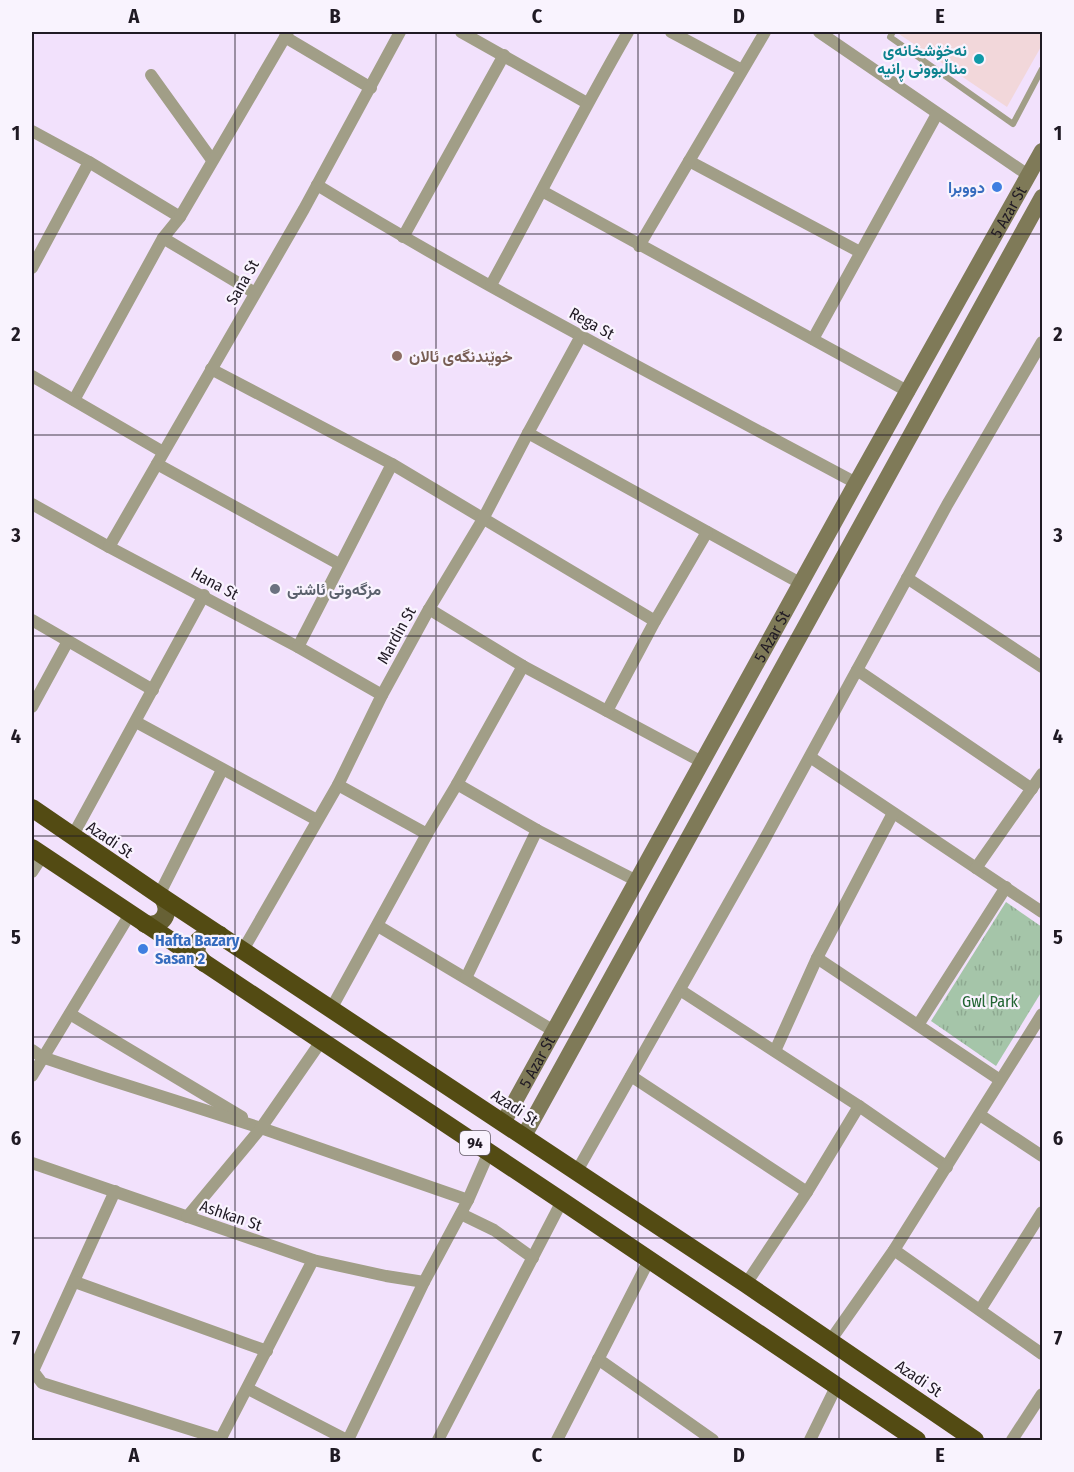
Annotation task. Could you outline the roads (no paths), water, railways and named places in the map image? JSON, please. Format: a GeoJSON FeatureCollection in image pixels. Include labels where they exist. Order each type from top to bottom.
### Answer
{"type":"FeatureCollection","features":[{"type":"Feature","properties":{"kind":"highway","name":"Azadi St"},"geometry":{"type":"LineString","coordinates":[[32,808],[161,897],[577,1171],[975,1440]]}},
{"type":"Feature","properties":{"kind":"highway","name":"94"},"geometry":{"type":"LineString","coordinates":[[37,852],[322,1040],[918,1440]]}},
{"type":"Feature","properties":{"kind":"highway"},"geometry":{"type":"LineString","coordinates":[[870,1409],[880,1406],[888,1397],[887,1380]]}},
{"type":"Feature","properties":{"kind":"highway"},"geometry":{"type":"LineString","coordinates":[[918,1440],[917,1431],[921,1421],[930,1416],[940,1416]]}},
{"type":"Feature","properties":{"kind":"main road","name":"5 Azar St"},"geometry":{"type":"LineString","coordinates":[[503,1123],[800,583],[1032,175],[1042,151]]}},
{"type":"Feature","properties":{"kind":"main road"},"geometry":{"type":"LineString","coordinates":[[1032,175],[1042,199]]}},
{"type":"Feature","properties":{"kind":"main road","name":"5 Azar St"},"geometry":{"type":"LineString","coordinates":[[524,1136],[1042,199]]}},
{"type":"Feature","properties":{"kind":"main road"},"geometry":{"type":"LineString","coordinates":[[734,705],[755,718]]}},
{"type":"Feature","properties":{"kind":"main road"},"geometry":{"type":"LineString","coordinates":[[137,919],[156,925],[165,918],[168,908],[161,897]]}},
{"type":"Feature","properties":{"kind":"main road"},"geometry":{"type":"LineString","coordinates":[[204,963],[196,953],[198,941],[208,933],[220,935]]}},
{"type":"Feature","properties":{"kind":"street","name":"Sana St"},"geometry":{"type":"LineString","coordinates":[[109,547],[317,185],[400,32]]}},
{"type":"Feature","properties":{"kind":"street"},"geometry":{"type":"LineString","coordinates":[[461,32],[588,102]]}},
{"type":"Feature","properties":{"kind":"street"},"geometry":{"type":"LineString","coordinates":[[491,285],[588,102],[628,32]]}},
{"type":"Feature","properties":{"kind":"street"},"geometry":{"type":"LineString","coordinates":[[671,32],[742,70]]}},
{"type":"Feature","properties":{"kind":"street"},"geometry":{"type":"LineString","coordinates":[[639,246],[765,32]]}},
{"type":"Feature","properties":{"kind":"street"},"geometry":{"type":"LineString","coordinates":[[819,32],[937,114],[1032,175]]}},
{"type":"Feature","properties":{"kind":"street"},"geometry":{"type":"LineString","coordinates":[[74,400],[164,238],[180,217],[287,34],[371,88]]}},
{"type":"Feature","properties":{"kind":"street"},"geometry":{"type":"LineString","coordinates":[[403,237],[504,55]]}},
{"type":"Feature","properties":{"kind":"street"},"geometry":{"type":"LineString","coordinates":[[151,75],[212,160]]}},
{"type":"Feature","properties":{"kind":"street"},"geometry":{"type":"LineString","coordinates":[[813,339],[937,114]]}},
{"type":"Feature","properties":{"kind":"street"},"geometry":{"type":"LineString","coordinates":[[32,131],[89,162],[180,217]]}},
{"type":"Feature","properties":{"kind":"street"},"geometry":{"type":"LineString","coordinates":[[689,161],[860,252]]}},
{"type":"Feature","properties":{"kind":"street"},"geometry":{"type":"LineString","coordinates":[[32,268],[89,162]]}},
{"type":"Feature","properties":{"kind":"street","name":"Rega St"},"geometry":{"type":"LineString","coordinates":[[317,185],[403,237],[581,336],[856,483]]}},
{"type":"Feature","properties":{"kind":"street"},"geometry":{"type":"LineString","coordinates":[[542,191],[909,392]]}},
{"type":"Feature","properties":{"kind":"street"},"geometry":{"type":"LineString","coordinates":[[164,238],[255,293]]}},
{"type":"Feature","properties":{"kind":"street","name":"Mardin St"},"geometry":{"type":"LineString","coordinates":[[243,950],[338,785],[382,695],[429,609],[483,519],[581,336]]}},
{"type":"Feature","properties":{"kind":"street"},"geometry":{"type":"LineString","coordinates":[[577,1171],[681,990],[947,505],[1042,342]]}},
{"type":"Feature","properties":{"kind":"street"},"geometry":{"type":"LineString","coordinates":[[211,369],[392,464],[655,621]]}},
{"type":"Feature","properties":{"kind":"street"},"geometry":{"type":"LineString","coordinates":[[32,376],[164,452]]}},
{"type":"Feature","properties":{"kind":"street"},"geometry":{"type":"LineString","coordinates":[[528,433],[800,583]]}},
{"type":"Feature","properties":{"kind":"street"},"geometry":{"type":"LineString","coordinates":[[158,464],[339,564]]}},
{"type":"Feature","properties":{"kind":"street"},"geometry":{"type":"LineString","coordinates":[[298,647],[392,464]]}},
{"type":"Feature","properties":{"kind":"street","name":"Hana St"},"geometry":{"type":"LineString","coordinates":[[32,504],[298,647],[382,695]]}},
{"type":"Feature","properties":{"kind":"street"},"geometry":{"type":"LineString","coordinates":[[607,711],[655,621],[707,532]]}},
{"type":"Feature","properties":{"kind":"street"},"geometry":{"type":"LineString","coordinates":[[907,578],[1042,667]]}},
{"type":"Feature","properties":{"kind":"street"},"geometry":{"type":"LineString","coordinates":[[72,837],[204,596]]}},
{"type":"Feature","properties":{"kind":"street"},"geometry":{"type":"LineString","coordinates":[[429,609],[523,666],[702,762]]}},
{"type":"Feature","properties":{"kind":"street"},"geometry":{"type":"LineString","coordinates":[[32,620],[153,690]]}},
{"type":"Feature","properties":{"kind":"street"},"geometry":{"type":"LineString","coordinates":[[32,707],[68,641]]}},
{"type":"Feature","properties":{"kind":"street"},"geometry":{"type":"LineString","coordinates":[[331,1009],[523,666]]}},
{"type":"Feature","properties":{"kind":"street"},"geometry":{"type":"LineString","coordinates":[[857,670],[1032,789]]}},
{"type":"Feature","properties":{"kind":"street"},"geometry":{"type":"LineString","coordinates":[[136,722],[317,820]]}},
{"type":"Feature","properties":{"kind":"street"},"geometry":{"type":"LineString","coordinates":[[810,757],[1042,912]]}},
{"type":"Feature","properties":{"kind":"street"},"geometry":{"type":"LineString","coordinates":[[161,897],[222,770]]}},
{"type":"Feature","properties":{"kind":"street"},"geometry":{"type":"LineString","coordinates":[[976,868],[1042,774]]}},
{"type":"Feature","properties":{"kind":"street"},"geometry":{"type":"LineString","coordinates":[[457,784],[537,830],[637,881]]}},
{"type":"Feature","properties":{"kind":"street"},"geometry":{"type":"LineString","coordinates":[[338,785],[427,834]]}},
{"type":"Feature","properties":{"kind":"street"},"geometry":{"type":"LineString","coordinates":[[775,1052],[817,958],[893,813]]}},
{"type":"Feature","properties":{"kind":"street"},"geometry":{"type":"LineString","coordinates":[[466,978],[537,830]]}},
{"type":"Feature","properties":{"kind":"street"},"geometry":{"type":"LineString","coordinates":[[32,872],[37,852]]}},
{"type":"Feature","properties":{"kind":"street"},"geometry":{"type":"LineString","coordinates":[[918,1025],[1006,887]]}},
{"type":"Feature","properties":{"kind":"street"},"geometry":{"type":"LineString","coordinates":[[32,1076],[37,1054],[70,1014],[137,919]]}},
{"type":"Feature","properties":{"kind":"street"},"geometry":{"type":"LineString","coordinates":[[378,926],[554,1031]]}},
{"type":"Feature","properties":{"kind":"street"},"geometry":{"type":"LineString","coordinates":[[817,958],[1000,1080]]}},
{"type":"Feature","properties":{"kind":"street"},"geometry":{"type":"LineString","coordinates":[[681,990],[859,1106],[947,1167]]}},
{"type":"Feature","properties":{"kind":"street"},"geometry":{"type":"LineString","coordinates":[[70,1014],[261,1128]]}},
{"type":"Feature","properties":{"kind":"street"},"geometry":{"type":"LineString","coordinates":[[830,1341],[894,1250],[1042,1014]]}},
{"type":"Feature","properties":{"kind":"street"},"geometry":{"type":"LineString","coordinates":[[187,1217],[261,1128],[322,1040]]}},
{"type":"Feature","properties":{"kind":"street"},"geometry":{"type":"LineString","coordinates":[[37,1054],[468,1200]]}},
{"type":"Feature","properties":{"kind":"street"},"geometry":{"type":"LineString","coordinates":[[631,1076],[807,1192]]}},
{"type":"Feature","properties":{"kind":"street"},"geometry":{"type":"LineString","coordinates":[[746,1284],[807,1192],[859,1106]]}},
{"type":"Feature","properties":{"kind":"street"},"geometry":{"type":"LineString","coordinates":[[980,1115],[1042,1156]]}},
{"type":"Feature","properties":{"kind":"street"},"geometry":{"type":"LineString","coordinates":[[248,1389],[348,1440],[424,1282],[468,1200],[489,1152]]}},
{"type":"Feature","properties":{"kind":"street","name":"Ashkan St"},"geometry":{"type":"LineString","coordinates":[[32,1163],[313,1260],[424,1282]]}},
{"type":"Feature","properties":{"kind":"street"},"geometry":{"type":"LineString","coordinates":[[115,1191],[32,1371],[42,1383],[220,1440],[313,1260]]}},
{"type":"Feature","properties":{"kind":"street"},"geometry":{"type":"LineString","coordinates":[[438,1440],[562,1201]]}},
{"type":"Feature","properties":{"kind":"street"},"geometry":{"type":"LineString","coordinates":[[980,1310],[1042,1212]]}},
{"type":"Feature","properties":{"kind":"street"},"geometry":{"type":"LineString","coordinates":[[461,1214],[494,1230],[533,1258]]}},
{"type":"Feature","properties":{"kind":"street"},"geometry":{"type":"LineString","coordinates":[[894,1250],[1042,1354]]}},
{"type":"Feature","properties":{"kind":"street"},"geometry":{"type":"LineString","coordinates":[[557,1440],[649,1260]]}},
{"type":"Feature","properties":{"kind":"street"},"geometry":{"type":"LineString","coordinates":[[75,1282],[267,1351]]}},
{"type":"Feature","properties":{"kind":"street"},"geometry":{"type":"LineString","coordinates":[[598,1359],[713,1440]]}},
{"type":"Feature","properties":{"kind":"street"},"geometry":{"type":"LineString","coordinates":[[810,1440],[836,1387]]}},
{"type":"Feature","properties":{"kind":"street"},"geometry":{"type":"LineString","coordinates":[[1012,1440],[1042,1394]]}},
{"type":"Feature","properties":{"kind":"lane"},"geometry":{"type":"LineString","coordinates":[[893,32],[890,37],[1013,124],[1042,69]]}},
{"type":"Feature","properties":{"kind":"place","name":"نەخۆشخانەی مناڵبوونی ڕانیە"},"geometry":{"type":"Point","coordinates":[979,59]}},
{"type":"Feature","properties":{"kind":"place","name":"دووبرا"},"geometry":{"type":"Point","coordinates":[997,187]}},
{"type":"Feature","properties":{"kind":"place","name":"خوێندنگەی ئالان"},"geometry":{"type":"Point","coordinates":[397,356]}},
{"type":"Feature","properties":{"kind":"place","name":"مزگەوتی ئاشتی"},"geometry":{"type":"Point","coordinates":[275,589]}},
{"type":"Feature","properties":{"kind":"place","name":"Hafta Bazary Sasan 2"},"geometry":{"type":"Point","coordinates":[143,949]}},
{"type":"Feature","properties":{"kind":"park label","name":"Gwl Park"},"geometry":{"type":"Point","coordinates":[990,1001]}}]}
